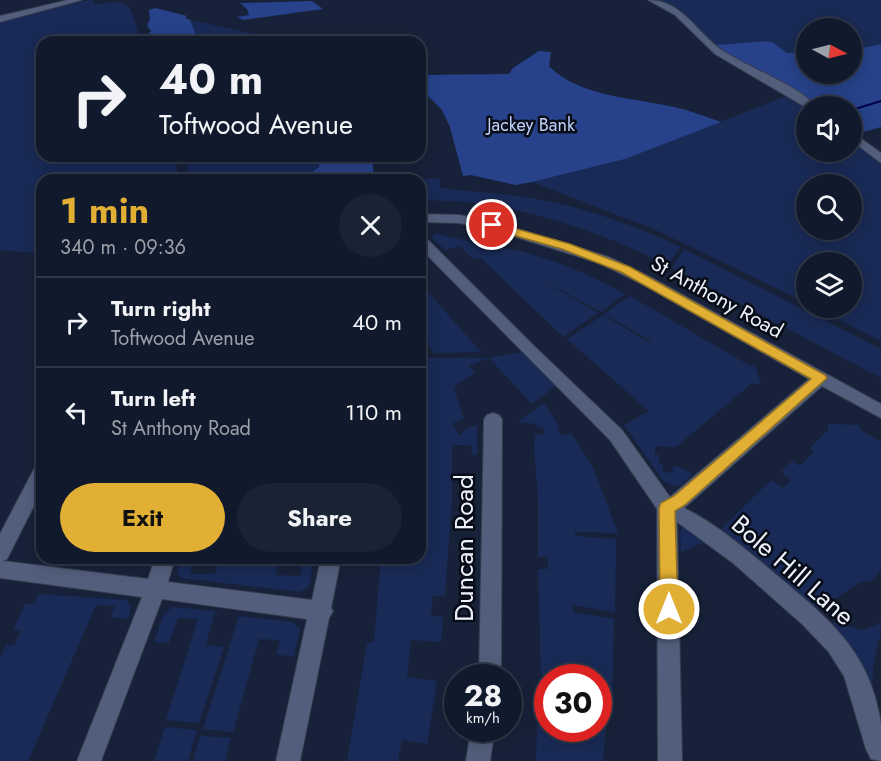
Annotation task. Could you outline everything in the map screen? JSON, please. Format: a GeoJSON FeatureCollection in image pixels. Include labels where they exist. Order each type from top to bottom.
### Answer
{"type":"FeatureCollection","features":[{"type":"Feature","properties":{"kind":"street"},"geometry":{"type":"LineString","coordinates":[[0,19],[78,0]]}},
{"type":"Feature","properties":{"kind":"street"},"geometry":{"type":"LineString","coordinates":[[652,0],[678,13],[718,52],[796,97]]}},
{"type":"Feature","properties":{"kind":"street"},"geometry":{"type":"LineString","coordinates":[[862,143],[881,159]]}},
{"type":"Feature","properties":{"kind":"street","name":"St Anthony Road"},"geometry":{"type":"LineString","coordinates":[[426,218],[459,219],[492,225],[604,260],[647,281],[881,412]]}},
{"type":"Feature","properties":{"kind":"street"},"geometry":{"type":"LineString","coordinates":[[426,246],[616,435],[667,508],[670,761]]}},
{"type":"Feature","properties":{"kind":"street"},"geometry":{"type":"LineString","coordinates":[[667,508],[680,501],[821,378]]}},
{"type":"Feature","properties":{"kind":"street","name":"Duncan Road"},"geometry":{"type":"LineString","coordinates":[[490,664],[493,419]]}},
{"type":"Feature","properties":{"kind":"street"},"geometry":{"type":"LineString","coordinates":[[0,553],[36,484]]}},
{"type":"Feature","properties":{"kind":"street","name":"Bole Hill Lane"},"geometry":{"type":"LineString","coordinates":[[667,508],[684,516],[731,549],[821,627],[838,646],[858,682],[873,738],[880,753]]}},
{"type":"Feature","properties":{"kind":"street"},"geometry":{"type":"LineString","coordinates":[[89,761],[163,564]]}},
{"type":"Feature","properties":{"kind":"street"},"geometry":{"type":"LineString","coordinates":[[288,761],[330,564]]}},
{"type":"Feature","properties":{"kind":"street"},"geometry":{"type":"LineString","coordinates":[[0,569],[321,611]]}},
{"type":"Feature","properties":{"kind":"street"},"geometry":{"type":"LineString","coordinates":[[478,761],[481,742]]}},
{"type":"Feature","properties":{"kind":"shaded area"},"geometry":{"type":"Polygon","coordinates":[[[88,0],[93,0],[94,4],[116,2],[127,5],[139,36],[36,36],[36,162],[176,162],[178,174],[36,174],[36,253],[0,250],[0,22],[88,0]]]}},
{"type":"Feature","properties":{"kind":"shaded area"},"geometry":{"type":"Polygon","coordinates":[[[658,0],[881,0],[881,44],[862,48],[862,18],[796,18],[796,53],[787,53],[767,41],[715,45],[679,10],[658,0]]]}},
{"type":"Feature","properties":{"kind":"shaded area"},"geometry":{"type":"Polygon","coordinates":[[[190,20],[265,36],[197,36],[190,20]]]}},
{"type":"Feature","properties":{"kind":"shaded area"},"geometry":{"type":"Polygon","coordinates":[[[789,95],[796,100],[796,162],[862,162],[862,149],[881,165],[881,341],[836,318],[862,318],[862,252],[796,252],[796,298],[656,230],[532,182],[625,159],[789,95]]]}},
{"type":"Feature","properties":{"kind":"shaded area"},"geometry":{"type":"Polygon","coordinates":[[[187,162],[319,162],[319,167],[309,174],[188,174],[187,162]]]}},
{"type":"Feature","properties":{"kind":"shaded area"},"geometry":{"type":"Polygon","coordinates":[[[440,178],[440,188],[521,196],[571,206],[627,224],[681,247],[667,265],[611,240],[547,218],[482,204],[426,201],[426,179],[440,178]]]}},
{"type":"Feature","properties":{"kind":"shaded area"},"geometry":{"type":"Polygon","coordinates":[[[435,233],[547,259],[596,279],[625,294],[601,312],[533,275],[598,313],[563,337],[480,257],[473,259],[460,246],[446,250],[431,238],[435,233]]]}},
{"type":"Feature","properties":{"kind":"shaded area"},"geometry":{"type":"Polygon","coordinates":[[[684,249],[796,306],[796,318],[820,318],[881,349],[881,378],[672,268],[684,249]]]}},
{"type":"Feature","properties":{"kind":"shaded area"},"geometry":{"type":"Polygon","coordinates":[[[426,285],[427,291],[481,352],[433,353],[426,340],[426,285]]]}},
{"type":"Feature","properties":{"kind":"shaded area"},"geometry":{"type":"Polygon","coordinates":[[[630,296],[752,367],[755,365],[761,384],[751,384],[676,447],[655,446],[655,454],[659,455],[659,464],[663,464],[663,472],[673,473],[673,466],[692,474],[681,485],[675,486],[664,482],[624,425],[649,411],[567,339],[603,315],[650,343],[651,341],[604,314],[630,296]]]}},
{"type":"Feature","properties":{"kind":"shaded area"},"geometry":{"type":"Polygon","coordinates":[[[521,352],[557,385],[532,404],[489,358],[521,352]]]}},
{"type":"Feature","properties":{"kind":"shaded area"},"geometry":{"type":"Polygon","coordinates":[[[426,358],[489,358],[469,366],[475,373],[457,384],[454,389],[464,419],[453,423],[459,436],[467,428],[477,425],[477,455],[472,455],[471,445],[452,445],[452,497],[445,596],[433,596],[431,616],[443,617],[441,642],[411,640],[407,677],[437,681],[427,744],[402,740],[398,761],[347,761],[367,643],[374,642],[380,564],[426,564],[426,358]]]}},
{"type":"Feature","properties":{"kind":"shaded area"},"geometry":{"type":"Polygon","coordinates":[[[544,403],[557,423],[560,436],[571,433],[593,467],[618,533],[575,532],[575,536],[616,539],[615,612],[573,605],[573,612],[614,619],[612,708],[612,664],[541,664],[538,569],[548,569],[547,557],[538,557],[538,499],[534,445],[535,434],[543,435],[545,429],[537,427],[536,424],[518,422],[544,403]]]}},
{"type":"Feature","properties":{"kind":"shaded area"},"geometry":{"type":"Polygon","coordinates":[[[828,424],[859,425],[862,431],[881,442],[881,571],[873,580],[859,583],[818,610],[720,530],[771,480],[783,488],[791,480],[781,472],[792,461],[800,466],[814,451],[810,448],[828,430],[828,424]]]}},
{"type":"Feature","properties":{"kind":"shaded area"},"geometry":{"type":"Polygon","coordinates":[[[687,527],[705,542],[681,552],[680,532],[682,528],[687,527]]]}},
{"type":"Feature","properties":{"kind":"shaded area"},"geometry":{"type":"Polygon","coordinates":[[[180,564],[192,564],[190,574],[215,574],[218,564],[277,564],[276,575],[300,576],[302,564],[313,564],[309,587],[300,592],[181,578],[177,573],[180,564]]]}},
{"type":"Feature","properties":{"kind":"shaded area"},"geometry":{"type":"Polygon","coordinates":[[[39,594],[127,600],[131,607],[128,619],[110,617],[115,606],[96,605],[28,761],[0,761],[0,658],[6,645],[14,645],[21,631],[13,630],[25,604],[34,604],[39,594]]]}},
{"type":"Feature","properties":{"kind":"shaded area"},"geometry":{"type":"Polygon","coordinates":[[[172,607],[215,611],[206,645],[224,647],[199,723],[166,720],[198,619],[178,618],[169,643],[154,642],[163,616],[172,607]]]}},
{"type":"Feature","properties":{"kind":"shaded area"},"geometry":{"type":"Polygon","coordinates":[[[239,616],[292,622],[300,629],[294,657],[276,654],[280,640],[259,639],[233,732],[203,729],[239,616]]]}},
{"type":"Feature","properties":{"kind":"shaded area"},"geometry":{"type":"Polygon","coordinates":[[[825,620],[863,630],[881,623],[873,670],[876,716],[825,620]]]}},
{"type":"Feature","properties":{"kind":"shaded area"},"geometry":{"type":"Polygon","coordinates":[[[165,727],[197,730],[188,761],[154,761],[165,727]]]}},
{"type":"Feature","properties":{"kind":"shaded area"},"geometry":{"type":"Polygon","coordinates":[[[200,736],[231,738],[225,761],[193,761],[200,736]]]}},
{"type":"Feature","properties":{"kind":"shaded area"},"geometry":{"type":"Polygon","coordinates":[[[537,742],[605,742],[603,761],[536,761],[537,742]]]}},
{"type":"Feature","properties":{"kind":"green space"},"geometry":{"type":"Polygon","coordinates":[[[312,1],[323,9],[243,20],[237,17],[249,15],[247,9],[240,3],[312,1]]]}},
{"type":"Feature","properties":{"kind":"green space"},"geometry":{"type":"Polygon","coordinates":[[[155,8],[187,16],[185,18],[190,20],[197,36],[148,36],[151,31],[147,26],[150,19],[149,10],[155,8]]]}},
{"type":"Feature","properties":{"kind":"green space"},"geometry":{"type":"Polygon","coordinates":[[[772,42],[787,53],[796,53],[796,84],[862,84],[862,48],[881,44],[881,127],[862,132],[862,96],[804,96],[740,62],[715,45],[772,42]]]}},
{"type":"Feature","properties":{"kind":"green space","name":"Jackey Bank"},"geometry":{"type":"Polygon","coordinates":[[[539,51],[551,52],[549,66],[562,77],[578,85],[613,96],[686,110],[721,122],[625,159],[532,182],[515,185],[471,175],[463,176],[450,127],[442,110],[426,94],[426,75],[509,74],[513,68],[539,51]]]}},
{"type":"Feature","properties":{"kind":"green space"},"geometry":{"type":"Polygon","coordinates":[[[319,162],[372,162],[374,174],[309,174],[319,167],[319,162]]]}},
{"type":"Feature","properties":{"kind":"waterway"},"geometry":{"type":"LineString","coordinates":[[862,107],[881,101]]}},
{"type":"Feature","properties":{"kind":"route"},"geometry":{"type":"LineString","coordinates":[[492,225],[566,246],[626,269],[821,378],[680,501],[667,508],[669,609]]}}]}
